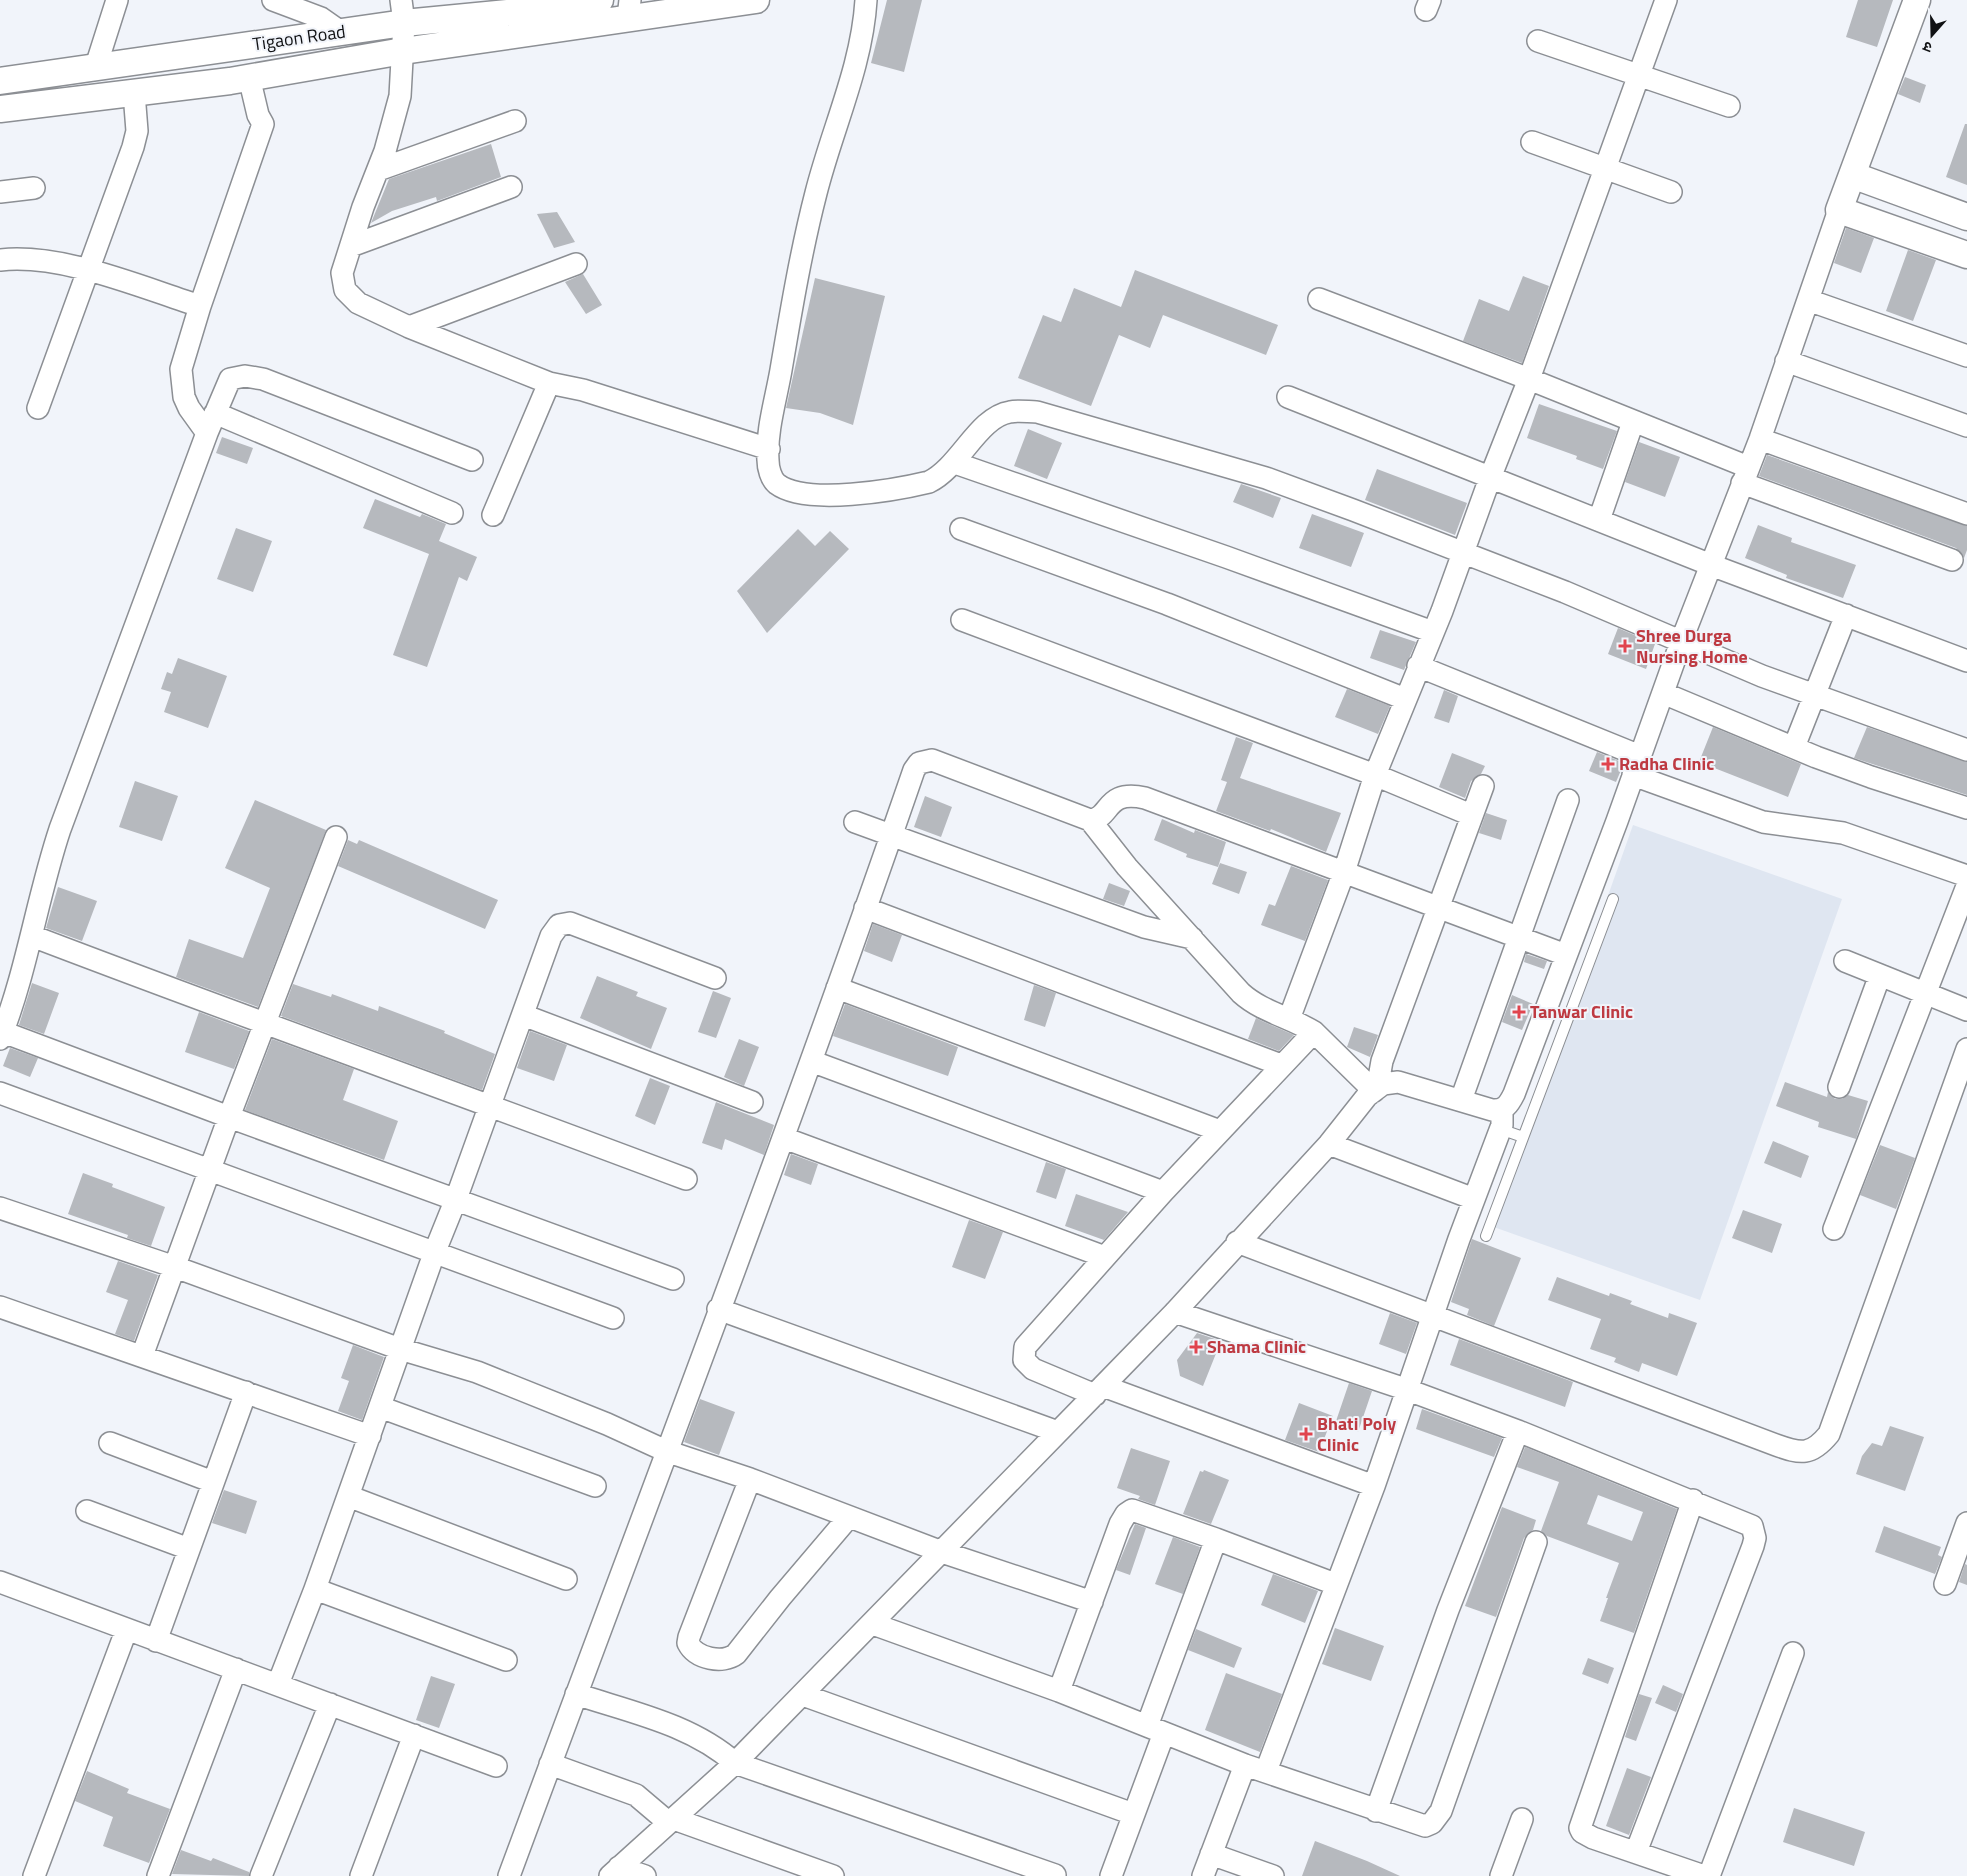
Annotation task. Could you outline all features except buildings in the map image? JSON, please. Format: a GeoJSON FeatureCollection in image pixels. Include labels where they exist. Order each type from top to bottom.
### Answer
{"type":"FeatureCollection","features":[{"type":"Feature","properties":{"kind":"street"},"geometry":{"type":"LineString","coordinates":[[96,66],[117,0]]}},
{"type":"Feature","properties":{"kind":"street"},"geometry":{"type":"LineString","coordinates":[[273,0],[321,18],[341,32]]}},
{"type":"Feature","properties":{"kind":"street","name":"Tigaon Road"},"geometry":{"type":"LineString","coordinates":[[0,81],[341,32],[402,12],[472,19],[600,0]]}},
{"type":"Feature","properties":{"kind":"street"},"geometry":{"type":"LineString","coordinates":[[0,109],[249,77],[403,51],[472,19],[756,0]]}},
{"type":"Feature","properties":{"kind":"street"},"geometry":{"type":"LineString","coordinates":[[866,0],[865,22],[856,60],[814,203],[788,330],[769,449],[770,473],[777,484],[793,491],[813,494],[848,495],[911,486],[941,476],[955,463],[982,429],[996,418],[1008,412],[1037,412],[1266,478],[1565,592],[1814,696],[1967,750]]}},
{"type":"Feature","properties":{"kind":"street"},"geometry":{"type":"LineString","coordinates":[[1289,1019],[1344,872],[1375,776],[1433,632],[1529,379],[1666,0]]}},
{"type":"Feature","properties":{"kind":"street"},"geometry":{"type":"LineString","coordinates":[[1266,1771],[1335,1584],[1374,1486],[1501,1119],[1514,1094],[1637,766],[1681,642],[1760,439],[1839,210],[1917,0]]}},
{"type":"Feature","properties":{"kind":"street"},"geometry":{"type":"LineString","coordinates":[[402,12],[403,51],[400,96],[396,118],[342,273],[345,290],[358,303],[409,327],[549,382],[591,393],[769,449]]}},
{"type":"Feature","properties":{"kind":"street"},"geometry":{"type":"LineString","coordinates":[[1538,41],[1729,106]]}},
{"type":"Feature","properties":{"kind":"street"},"geometry":{"type":"LineString","coordinates":[[207,433],[189,408],[180,382],[183,361],[200,306],[263,124],[258,114],[249,77]]}},
{"type":"Feature","properties":{"kind":"street"},"geometry":{"type":"LineString","coordinates":[[38,408],[136,139],[134,93]]}},
{"type":"Feature","properties":{"kind":"street"},"geometry":{"type":"LineString","coordinates":[[378,170],[515,121]]}},
{"type":"Feature","properties":{"kind":"street"},"geometry":{"type":"LineString","coordinates":[[1532,142],[1606,167],[1671,192]]}},
{"type":"Feature","properties":{"kind":"street"},"geometry":{"type":"LineString","coordinates":[[1852,175],[1967,216]]}},
{"type":"Feature","properties":{"kind":"street"},"geometry":{"type":"LineString","coordinates":[[351,246],[511,187]]}},
{"type":"Feature","properties":{"kind":"street"},"geometry":{"type":"LineString","coordinates":[[0,192],[34,188]]}},
{"type":"Feature","properties":{"kind":"street"},"geometry":{"type":"LineString","coordinates":[[1839,210],[1967,255]]}},
{"type":"Feature","properties":{"kind":"street"},"geometry":{"type":"LineString","coordinates":[[0,260],[40,259],[88,271],[200,306]]}},
{"type":"Feature","properties":{"kind":"street"},"geometry":{"type":"LineString","coordinates":[[409,327],[576,264]]}},
{"type":"Feature","properties":{"kind":"street"},"geometry":{"type":"LineString","coordinates":[[1318,299],[1529,379],[1634,422],[1746,475],[1952,560]]}},
{"type":"Feature","properties":{"kind":"street"},"geometry":{"type":"LineString","coordinates":[[1808,300],[1967,356]]}},
{"type":"Feature","properties":{"kind":"street"},"geometry":{"type":"LineString","coordinates":[[1786,361],[1967,426]]}},
{"type":"Feature","properties":{"kind":"street"},"geometry":{"type":"LineString","coordinates":[[472,460],[263,379],[245,376],[230,379],[207,433],[60,829],[49,864],[32,936],[1,1035],[673,1279]]}},
{"type":"Feature","properties":{"kind":"street"},"geometry":{"type":"LineString","coordinates":[[493,515],[549,382]]}},
{"type":"Feature","properties":{"kind":"street"},"geometry":{"type":"LineString","coordinates":[[1288,397],[1711,565],[1967,661]]}},
{"type":"Feature","properties":{"kind":"street"},"geometry":{"type":"LineString","coordinates":[[215,414],[452,513]]}},
{"type":"Feature","properties":{"kind":"street"},"geometry":{"type":"LineString","coordinates":[[1600,520],[1634,422]]}},
{"type":"Feature","properties":{"kind":"street"},"geometry":{"type":"LineString","coordinates":[[1760,439],[1967,514]]}},
{"type":"Feature","properties":{"kind":"street"},"geometry":{"type":"LineString","coordinates":[[955,463],[1226,557],[1433,632]]}},
{"type":"Feature","properties":{"kind":"street"},"geometry":{"type":"LineString","coordinates":[[961,529],[1167,604],[1405,699]]}},
{"type":"Feature","properties":{"kind":"street"},"geometry":{"type":"LineString","coordinates":[[1794,747],[1846,615]]}},
{"type":"Feature","properties":{"kind":"street"},"geometry":{"type":"LineString","coordinates":[[962,620],[1375,776],[1471,815]]}},
{"type":"Feature","properties":{"kind":"street"},"geometry":{"type":"LineString","coordinates":[[1418,666],[1763,822],[1843,833],[1967,876]]}},
{"type":"Feature","properties":{"kind":"street"},"geometry":{"type":"LineString","coordinates":[[1663,693],[1871,778],[1967,808]]}},
{"type":"Feature","properties":{"kind":"street"},"geometry":{"type":"LineString","coordinates":[[509,1876],[718,1309],[784,1138],[914,770],[919,763],[925,760],[932,760],[1090,820],[1121,860],[1250,1001],[1314,1032],[1378,1088]]}},
{"type":"Feature","properties":{"kind":"street"},"geometry":{"type":"LineString","coordinates":[[1378,1088],[1382,1060],[1483,786]]}},
{"type":"Feature","properties":{"kind":"street"},"geometry":{"type":"LineString","coordinates":[[1090,820],[1099,818],[1114,801],[1123,796],[1145,798],[1566,955]]}},
{"type":"Feature","properties":{"kind":"street"},"geometry":{"type":"LineString","coordinates":[[1461,1100],[1568,800]]}},
{"type":"Feature","properties":{"kind":"street"},"geometry":{"type":"LineString","coordinates":[[855,822],[1144,927],[1192,938]]}},
{"type":"Feature","properties":{"kind":"street"},"geometry":{"type":"LineString","coordinates":[[142,1356],[229,1117],[266,1025],[336,837]]}},
{"type":"Feature","properties":{"kind":"street"},"geometry":{"type":"LineString","coordinates":[[1834,1229],[1967,886]]}},
{"type":"Feature","properties":{"kind":"street"},"geometry":{"type":"LineString","coordinates":[[865,908],[1281,1065]]}},
{"type":"Feature","properties":{"kind":"street"},"geometry":{"type":"LineString","coordinates":[[278,1684],[370,1436],[434,1251],[456,1199],[491,1105],[551,936],[559,925],[565,923],[715,978]]}},
{"type":"Feature","properties":{"kind":"street"},"geometry":{"type":"LineString","coordinates":[[32,936],[266,1025],[491,1105],[686,1179]]}},
{"type":"Feature","properties":{"kind":"street"},"geometry":{"type":"LineString","coordinates":[[1845,962],[1967,1010]]}},
{"type":"Feature","properties":{"kind":"street"},"geometry":{"type":"LineString","coordinates":[[1839,1087],[1880,975]]}},
{"type":"Feature","properties":{"kind":"street"},"geometry":{"type":"LineString","coordinates":[[837,988],[1220,1131]]}},
{"type":"Feature","properties":{"kind":"street"},"geometry":{"type":"LineString","coordinates":[[522,1015],[752,1102]]}},
{"type":"Feature","properties":{"kind":"street"},"geometry":{"type":"LineString","coordinates":[[1314,1032],[1163,1192],[1029,1342],[1023,1354],[1024,1360],[1033,1369],[1099,1390],[1374,1486]]}},
{"type":"Feature","properties":{"kind":"street"},"geometry":{"type":"LineString","coordinates":[[1237,1242],[1793,1451],[1805,1452],[1818,1447],[1829,1434],[1967,1050]]}},
{"type":"Feature","properties":{"kind":"street"},"geometry":{"type":"LineString","coordinates":[[811,1061],[1163,1192]]}},
{"type":"Feature","properties":{"kind":"street"},"geometry":{"type":"LineString","coordinates":[[615,1872],[735,1763],[873,1624],[1175,1312],[1378,1088],[1398,1082],[1406,1084],[1492,1110],[1501,1119]]}},
{"type":"Feature","properties":{"kind":"street"},"geometry":{"type":"LineString","coordinates":[[0,1093],[209,1172],[434,1251],[613,1318]]}},
{"type":"Feature","properties":{"kind":"street"},"geometry":{"type":"LineString","coordinates":[[784,1138],[1105,1257]]}},
{"type":"Feature","properties":{"kind":"street"},"geometry":{"type":"LineString","coordinates":[[1329,1144],[1474,1199]]}},
{"type":"Feature","properties":{"kind":"street"},"geometry":{"type":"LineString","coordinates":[[0,1208],[175,1267],[400,1349],[477,1372],[607,1424],[666,1451],[750,1479],[848,1518],[942,1552],[1092,1602]]}},
{"type":"Feature","properties":{"kind":"street"},"geometry":{"type":"LineString","coordinates":[[0,1307],[370,1436]]}},
{"type":"Feature","properties":{"kind":"street"},"geometry":{"type":"LineString","coordinates":[[718,1309],[1058,1432]]}},
{"type":"Feature","properties":{"kind":"street"},"geometry":{"type":"LineString","coordinates":[[1175,1312],[1408,1390],[1693,1500],[1748,1522],[1752,1526],[1755,1538],[1722,1633],[1636,1852]]}},
{"type":"Feature","properties":{"kind":"street"},"geometry":{"type":"LineString","coordinates":[[156,1641],[246,1392]]}},
{"type":"Feature","properties":{"kind":"street"},"geometry":{"type":"LineString","coordinates":[[380,1407],[595,1486]]}},
{"type":"Feature","properties":{"kind":"street"},"geometry":{"type":"LineString","coordinates":[[1376,1811],[1448,1610],[1518,1431]]}},
{"type":"Feature","properties":{"kind":"street"},"geometry":{"type":"LineString","coordinates":[[110,1443],[214,1482]]}},
{"type":"Feature","properties":{"kind":"street"},"geometry":{"type":"LineString","coordinates":[[750,1479],[689,1637],[688,1643],[695,1652],[721,1660],[727,1660],[736,1654],[780,1598],[848,1518]]}},
{"type":"Feature","properties":{"kind":"street"},"geometry":{"type":"LineString","coordinates":[[348,1496],[566,1579]]}},
{"type":"Feature","properties":{"kind":"street"},"geometry":{"type":"LineString","coordinates":[[1693,1500],[1580,1823],[1582,1832],[1587,1835],[1704,1876]]}},
{"type":"Feature","properties":{"kind":"street"},"geometry":{"type":"LineString","coordinates":[[1059,1691],[1120,1524],[1126,1514],[1132,1510],[1216,1539],[1335,1584]]}},
{"type":"Feature","properties":{"kind":"street"},"geometry":{"type":"LineString","coordinates":[[87,1512],[189,1549]]}},
{"type":"Feature","properties":{"kind":"street"},"geometry":{"type":"LineString","coordinates":[[1945,1584],[1967,1523]]}},
{"type":"Feature","properties":{"kind":"street"},"geometry":{"type":"LineString","coordinates":[[1111,1876],[1133,1814],[1155,1729],[1216,1539]]}},
{"type":"Feature","properties":{"kind":"street"},"geometry":{"type":"LineString","coordinates":[[873,1624],[1059,1691],[1245,1765],[1376,1811],[1425,1826],[1438,1817],[1536,1542]]}},
{"type":"Feature","properties":{"kind":"street"},"geometry":{"type":"LineString","coordinates":[[0,1582],[126,1631],[278,1684],[496,1766]]}},
{"type":"Feature","properties":{"kind":"street"},"geometry":{"type":"LineString","coordinates":[[315,1588],[506,1660]]}},
{"type":"Feature","properties":{"kind":"street"},"geometry":{"type":"LineString","coordinates":[[34,1876],[126,1631]]}},
{"type":"Feature","properties":{"kind":"street"},"geometry":{"type":"LineString","coordinates":[[1709,1876],[1793,1653]]}},
{"type":"Feature","properties":{"kind":"street"},"geometry":{"type":"LineString","coordinates":[[158,1876],[236,1669]]}},
{"type":"Feature","properties":{"kind":"street"},"geometry":{"type":"LineString","coordinates":[[576,1694],[674,1726],[723,1752],[735,1763],[1055,1875]]}},
{"type":"Feature","properties":{"kind":"street"},"geometry":{"type":"LineString","coordinates":[[803,1695],[1133,1814]]}},
{"type":"Feature","properties":{"kind":"street"},"geometry":{"type":"LineString","coordinates":[[261,1876],[330,1704]]}},
{"type":"Feature","properties":{"kind":"street"},"geometry":{"type":"LineString","coordinates":[[361,1876],[414,1735]]}},
{"type":"Feature","properties":{"kind":"street"},"geometry":{"type":"LineString","coordinates":[[550,1764],[636,1795],[672,1821],[833,1876]]}},
{"type":"Feature","properties":{"kind":"street"},"geometry":{"type":"LineString","coordinates":[[1203,1876],[1245,1765]]}},
{"type":"Feature","properties":{"kind":"street"},"geometry":{"type":"LineString","coordinates":[[1502,1876],[1522,1819]]}},
{"type":"Feature","properties":{"kind":"street"},"geometry":{"type":"LineString","coordinates":[[1211,1854],[1273,1876]]}},
{"type":"Feature","properties":{"kind":"street"},"geometry":{"type":"LineString","coordinates":[[615,1872],[645,1876]]}},
{"type":"Feature","properties":{"kind":"lane"},"geometry":{"type":"LineString","coordinates":[[1486,1236],[1613,900]]}},
{"type":"Feature","properties":{"kind":"lane"},"geometry":{"type":"LineString","coordinates":[[1501,1119],[1524,1138]]}},
{"type":"Feature","properties":{"kind":"shaded area"},"geometry":{"type":"Polygon","coordinates":[[[1633,825],[1842,899],[1700,1300],[1491,1226],[1633,825]]]}},
{"type":"Feature","properties":{"kind":"place","name":"Shree Durga Nursing Home"},"geometry":{"type":"Point","coordinates":[1625,646]}},
{"type":"Feature","properties":{"kind":"place","name":"Radha Clinic"},"geometry":{"type":"Point","coordinates":[1608,764]}},
{"type":"Feature","properties":{"kind":"place","name":"Tanwar Clinic"},"geometry":{"type":"Point","coordinates":[1519,1012]}},
{"type":"Feature","properties":{"kind":"place","name":"Shama Clinic"},"geometry":{"type":"Point","coordinates":[1196,1347]}},
{"type":"Feature","properties":{"kind":"place","name":"Bhati Poly Clinic"},"geometry":{"type":"Point","coordinates":[1306,1434]}}]}
